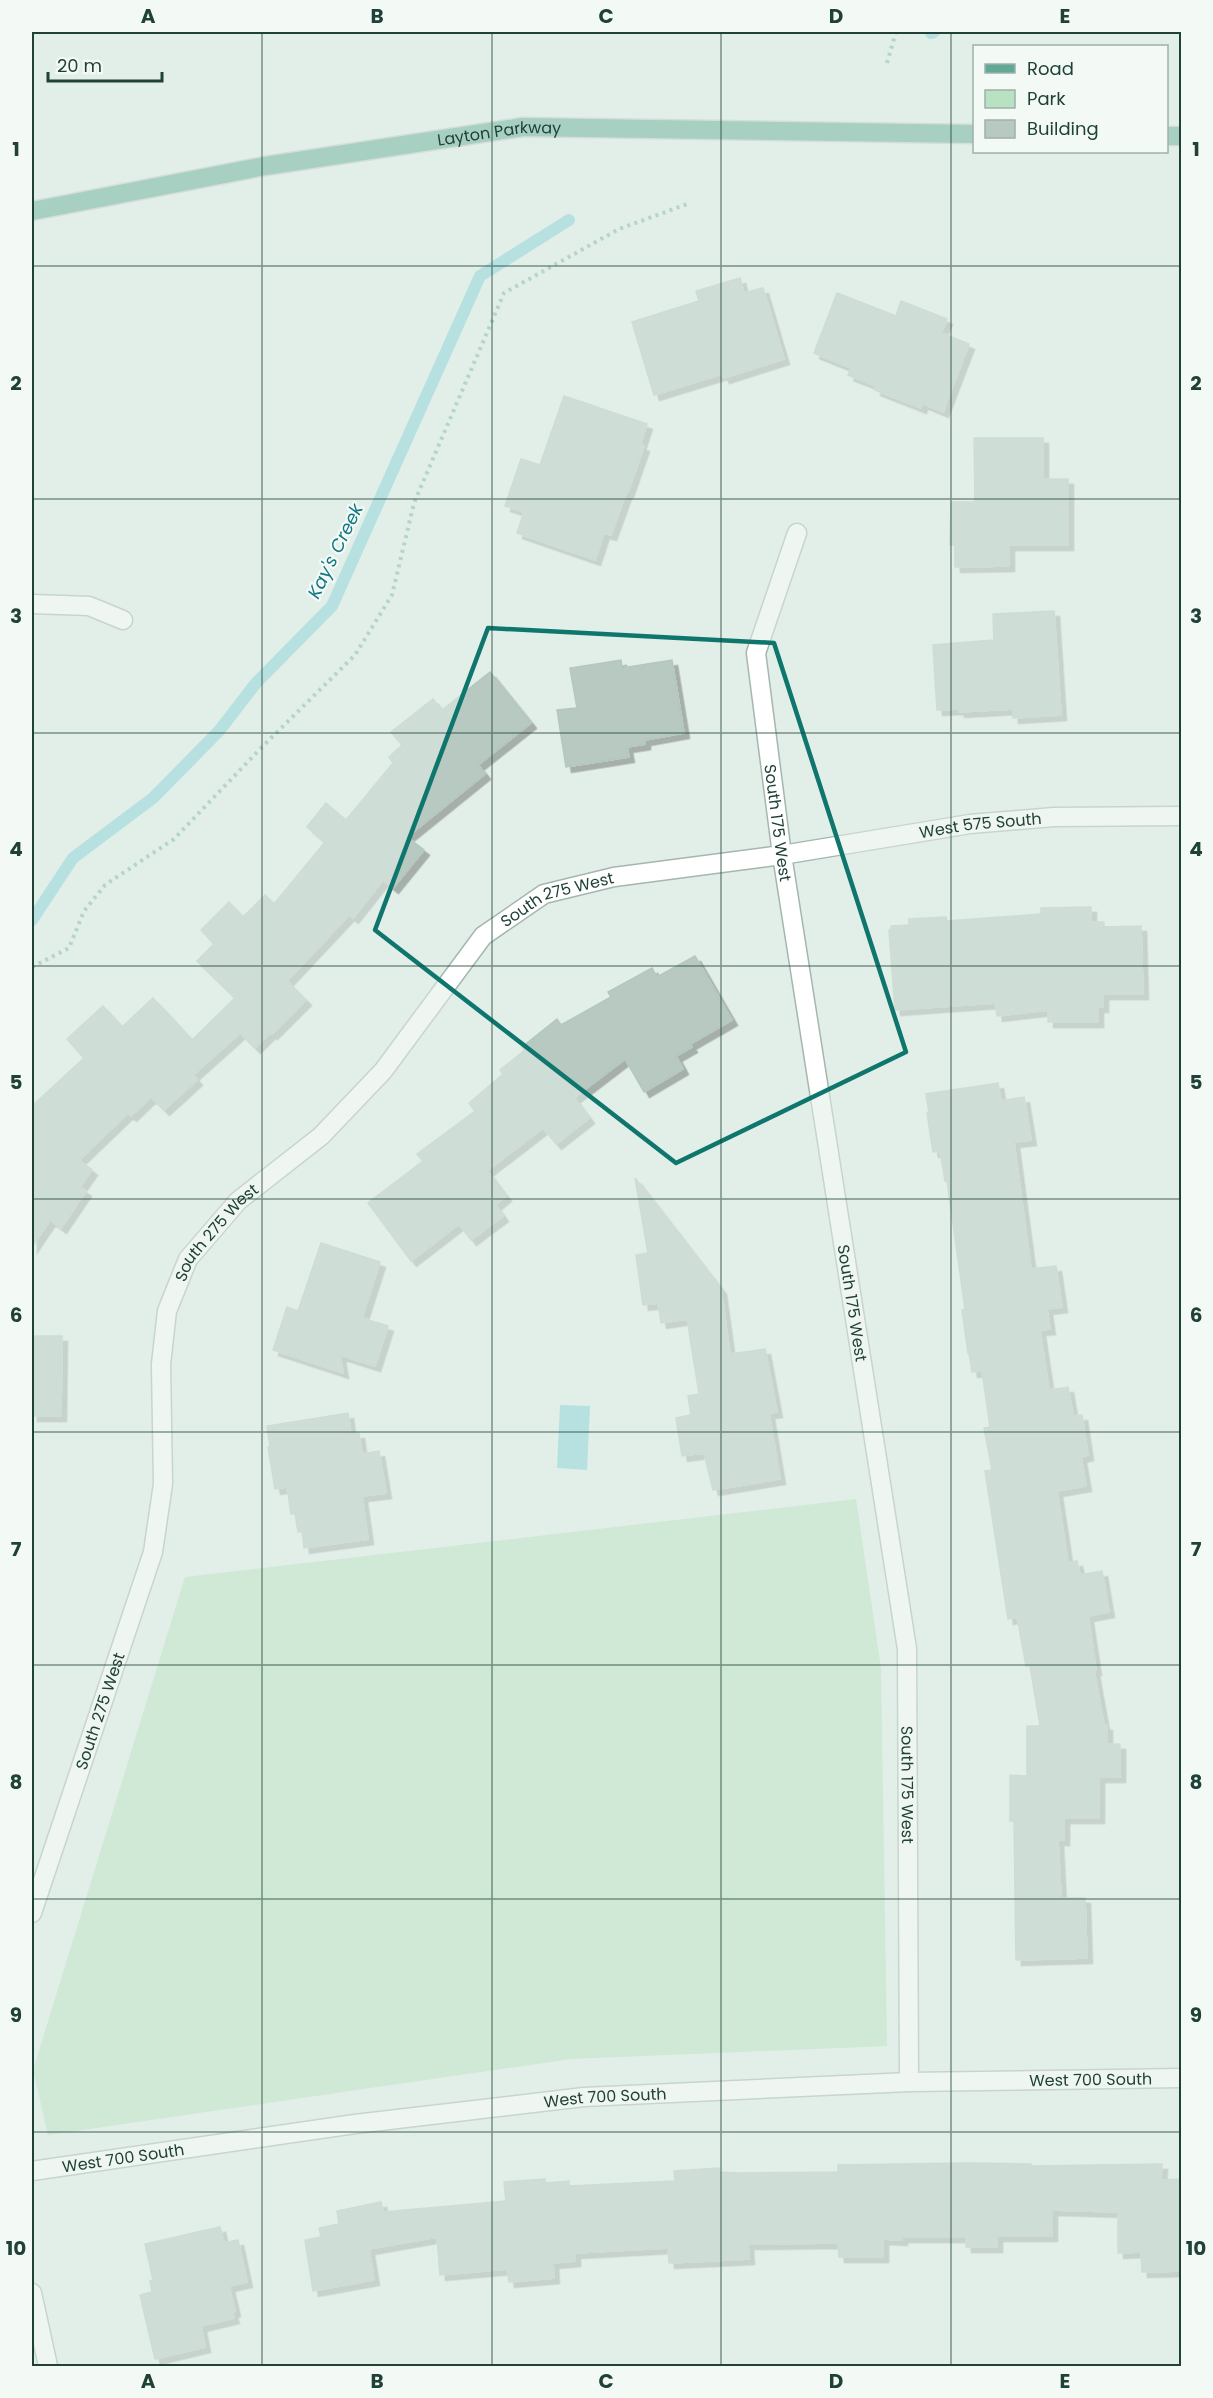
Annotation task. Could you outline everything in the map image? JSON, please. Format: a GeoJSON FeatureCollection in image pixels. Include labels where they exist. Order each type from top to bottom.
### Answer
{"type":"FeatureCollection","features":[{"type":"Feature","properties":{"kind":"main road","name":"Layton Parkway"},"geometry":{"type":"LineString","coordinates":[[32,211],[265,166],[523,127],[973,134]]}},
{"type":"Feature","properties":{"kind":"street","name":"South 175 West"},"geometry":{"type":"LineString","coordinates":[[797,533],[756,653],[782,855],[907,1649],[909,2082]]}},
{"type":"Feature","properties":{"kind":"street"},"geometry":{"type":"LineString","coordinates":[[32,604],[89,606],[123,620]]}},
{"type":"Feature","properties":{"kind":"street","name":"West 575 South"},"geometry":{"type":"LineString","coordinates":[[782,855],[981,823],[1054,817],[1182,816]]}},
{"type":"Feature","properties":{"kind":"street","name":"South 275 West"},"geometry":{"type":"LineString","coordinates":[[32,1913],[153,1552],[163,1484],[161,1364],[167,1311],[188,1259],[238,1201],[321,1136],[383,1071],[483,936],[544,894],[614,877],[782,855]]}},
{"type":"Feature","properties":{"kind":"street","name":"West 700 South"},"geometry":{"type":"LineString","coordinates":[[32,2171],[355,2124],[584,2097],[909,2082],[1182,2079]]}},
{"type":"Feature","properties":{"kind":"street"},"geometry":{"type":"LineString","coordinates":[[32,2293],[48,2367]]}},
{"type":"Feature","properties":{"kind":"path"},"geometry":{"type":"LineString","coordinates":[[887,63],[896,32]]}},
{"type":"Feature","properties":{"kind":"path"},"geometry":{"type":"LineString","coordinates":[[32,967],[69,948],[84,911],[105,885],[174,839],[261,748],[355,656],[392,595],[414,503],[504,292],[619,229],[690,203]]}},
{"type":"Feature","properties":{"kind":"highlighted area"},"geometry":{"type":"Polygon","coordinates":[[[488,628],[774,643],[906,1052],[676,1163],[375,930],[488,628]]]}},
{"type":"Feature","properties":{"kind":"green space"},"geometry":{"type":"Polygon","coordinates":[[[856,1499],[881,1668],[887,2046],[571,2059],[48,2135],[33,2070],[185,1577],[856,1499]]]}},
{"type":"Feature","properties":{"kind":"water"},"geometry":{"type":"Polygon","coordinates":[[[560,1405],[590,1406],[587,1470],[557,1468],[560,1405]]]}},
{"type":"Feature","properties":{"kind":"building"},"geometry":{"type":"Polygon","coordinates":[[[740,278],[744,293],[763,288],[784,359],[724,378],[722,374],[654,395],[632,322],[699,301],[696,291],[740,278]]]}},
{"type":"Feature","properties":{"kind":"building"},"geometry":{"type":"Polygon","coordinates":[[[837,293],[896,316],[901,301],[947,319],[941,333],[969,344],[943,412],[922,403],[921,408],[875,390],[876,386],[848,375],[851,368],[814,353],[837,293]]]}},
{"type":"Feature","properties":{"kind":"building"},"geometry":{"type":"Polygon","coordinates":[[[564,396],[647,424],[640,445],[644,446],[628,492],[611,535],[604,533],[595,560],[517,533],[524,512],[505,506],[521,459],[540,465],[564,396]]]}},
{"type":"Feature","properties":{"kind":"building"},"geometry":{"type":"Polygon","coordinates":[[[974,438],[1043,438],[1043,479],[1068,479],[1068,545],[1009,545],[1009,566],[955,567],[955,545],[950,545],[951,502],[975,502],[974,438]]]}},
{"type":"Feature","properties":{"kind":"building"},"geometry":{"type":"Polygon","coordinates":[[[1054,611],[1061,715],[1013,718],[1013,709],[959,712],[959,709],[937,710],[933,645],[994,640],[993,614],[1054,611]]]}},
{"type":"Feature","properties":{"kind":"building"},"geometry":{"type":"Polygon","coordinates":[[[621,660],[622,668],[672,660],[684,733],[645,740],[645,744],[627,747],[629,757],[566,767],[557,710],[577,708],[570,668],[621,660]]]}},
{"type":"Feature","properties":{"kind":"building"},"geometry":{"type":"Polygon","coordinates":[[[490,672],[531,723],[478,765],[485,774],[407,837],[424,850],[393,888],[383,880],[353,918],[349,915],[287,981],[306,1000],[255,1048],[240,1033],[193,1075],[197,1080],[164,1110],[151,1097],[131,1116],[128,1113],[79,1160],[92,1170],[80,1187],[86,1191],[61,1228],[50,1220],[32,1247],[32,1106],[84,1058],[67,1039],[103,1006],[122,1027],[153,998],[192,1040],[235,998],[197,961],[214,944],[201,930],[229,902],[243,917],[265,895],[274,904],[325,842],[307,827],[326,803],[346,820],[393,763],[389,757],[402,745],[391,732],[433,699],[442,710],[490,672]]]}},
{"type":"Feature","properties":{"kind":"building"},"geometry":{"type":"Polygon","coordinates":[[[1091,907],[1091,922],[1104,922],[1104,927],[1141,926],[1143,994],[1103,994],[1103,1007],[1098,1007],[1098,1022],[1048,1022],[1048,1010],[997,1016],[995,1003],[895,1010],[889,930],[891,926],[909,925],[909,919],[946,917],[947,921],[1041,914],[1041,908],[1091,907]]]}},
{"type":"Feature","properties":{"kind":"building"},"geometry":{"type":"Polygon","coordinates":[[[695,956],[732,1020],[690,1044],[692,1047],[676,1056],[683,1069],[644,1092],[625,1059],[574,1098],[589,1118],[556,1144],[543,1128],[487,1171],[506,1196],[495,1205],[503,1216],[471,1240],[459,1224],[411,1261],[368,1203],[423,1161],[417,1154],[475,1111],[469,1103],[503,1074],[500,1070],[525,1050],[522,1047],[557,1019],[561,1025],[611,997],[608,992],[652,968],[657,977],[695,956]]]}},
{"type":"Feature","properties":{"kind":"building"},"geometry":{"type":"Polygon","coordinates":[[[998,1083],[1001,1101],[1024,1097],[1031,1140],[1014,1142],[1031,1269],[1056,1266],[1062,1307],[1047,1309],[1050,1329],[1040,1330],[1049,1390],[1068,1387],[1073,1416],[1082,1415],[1088,1455],[1081,1457],[1086,1486],[1057,1491],[1068,1563],[1077,1561],[1080,1575],[1102,1571],[1109,1612],[1088,1616],[1096,1670],[1094,1670],[1104,1725],[1107,1725],[1107,1744],[1120,1744],[1120,1777],[1099,1777],[1099,1818],[1064,1818],[1064,1840],[1058,1840],[1061,1898],[1085,1898],[1087,1958],[1016,1960],[1014,1821],[1010,1821],[1010,1775],[1027,1776],[1027,1726],[1040,1726],[1030,1666],[1026,1666],[1017,1617],[1008,1619],[985,1471],[992,1470],[984,1428],[990,1427],[982,1371],[972,1372],[962,1310],[965,1309],[947,1181],[945,1181],[940,1151],[933,1152],[927,1113],[929,1113],[926,1094],[998,1083]]]}},
{"type":"Feature","properties":{"kind":"building"},"geometry":{"type":"Polygon","coordinates":[[[635,1178],[721,1289],[730,1354],[765,1349],[777,1412],[769,1413],[780,1479],[713,1490],[704,1453],[682,1456],[676,1418],[691,1415],[688,1396],[699,1394],[687,1319],[661,1323],[658,1303],[643,1305],[636,1255],[648,1253],[635,1178]]]}},
{"type":"Feature","properties":{"kind":"building"},"geometry":{"type":"Polygon","coordinates":[[[321,1243],[380,1262],[362,1318],[388,1326],[375,1366],[340,1355],[343,1373],[273,1350],[287,1307],[298,1311],[321,1243]]]}},
{"type":"Feature","properties":{"kind":"building"},"geometry":{"type":"Polygon","coordinates":[[[32,1336],[62,1336],[61,1416],[32,1416],[32,1336]]]}},
{"type":"Feature","properties":{"kind":"building"},"geometry":{"type":"Polygon","coordinates":[[[348,1413],[351,1434],[359,1433],[362,1454],[379,1451],[386,1493],[362,1496],[368,1539],[304,1548],[302,1531],[298,1532],[295,1513],[291,1514],[287,1487],[275,1489],[267,1426],[348,1413]]]}},
{"type":"Feature","properties":{"kind":"building"},"geometry":{"type":"Polygon","coordinates":[[[1031,2164],[1031,2166],[1162,2164],[1161,2180],[1182,2179],[1182,2271],[1142,2272],[1141,2252],[1118,2253],[1118,2212],[1052,2210],[1052,2236],[997,2236],[997,2247],[966,2247],[966,2237],[883,2239],[883,2257],[839,2257],[838,2243],[748,2244],[749,2259],[669,2263],[668,2248],[575,2253],[575,2261],[553,2263],[554,2278],[509,2282],[507,2269],[440,2275],[437,2237],[369,2249],[374,2280],[313,2291],[305,2240],[321,2237],[319,2228],[339,2224],[337,2211],[381,2202],[383,2212],[506,2201],[504,2182],[545,2179],[546,2183],[569,2181],[569,2186],[675,2181],[674,2171],[719,2168],[719,2172],[739,2173],[838,2172],[838,2165],[1031,2164]]]}},
{"type":"Feature","properties":{"kind":"building"},"geometry":{"type":"Polygon","coordinates":[[[220,2227],[224,2243],[238,2240],[247,2282],[229,2286],[235,2311],[232,2313],[234,2318],[201,2326],[205,2347],[155,2359],[140,2295],[152,2292],[150,2281],[153,2280],[145,2244],[220,2227]]]}},
{"type":"Feature","properties":{"kind":"waterway","name":"Kay's Creek"},"geometry":{"type":"LineString","coordinates":[[32,920],[73,858],[153,798],[219,731],[256,683],[332,606],[480,276],[569,220]]}}]}
